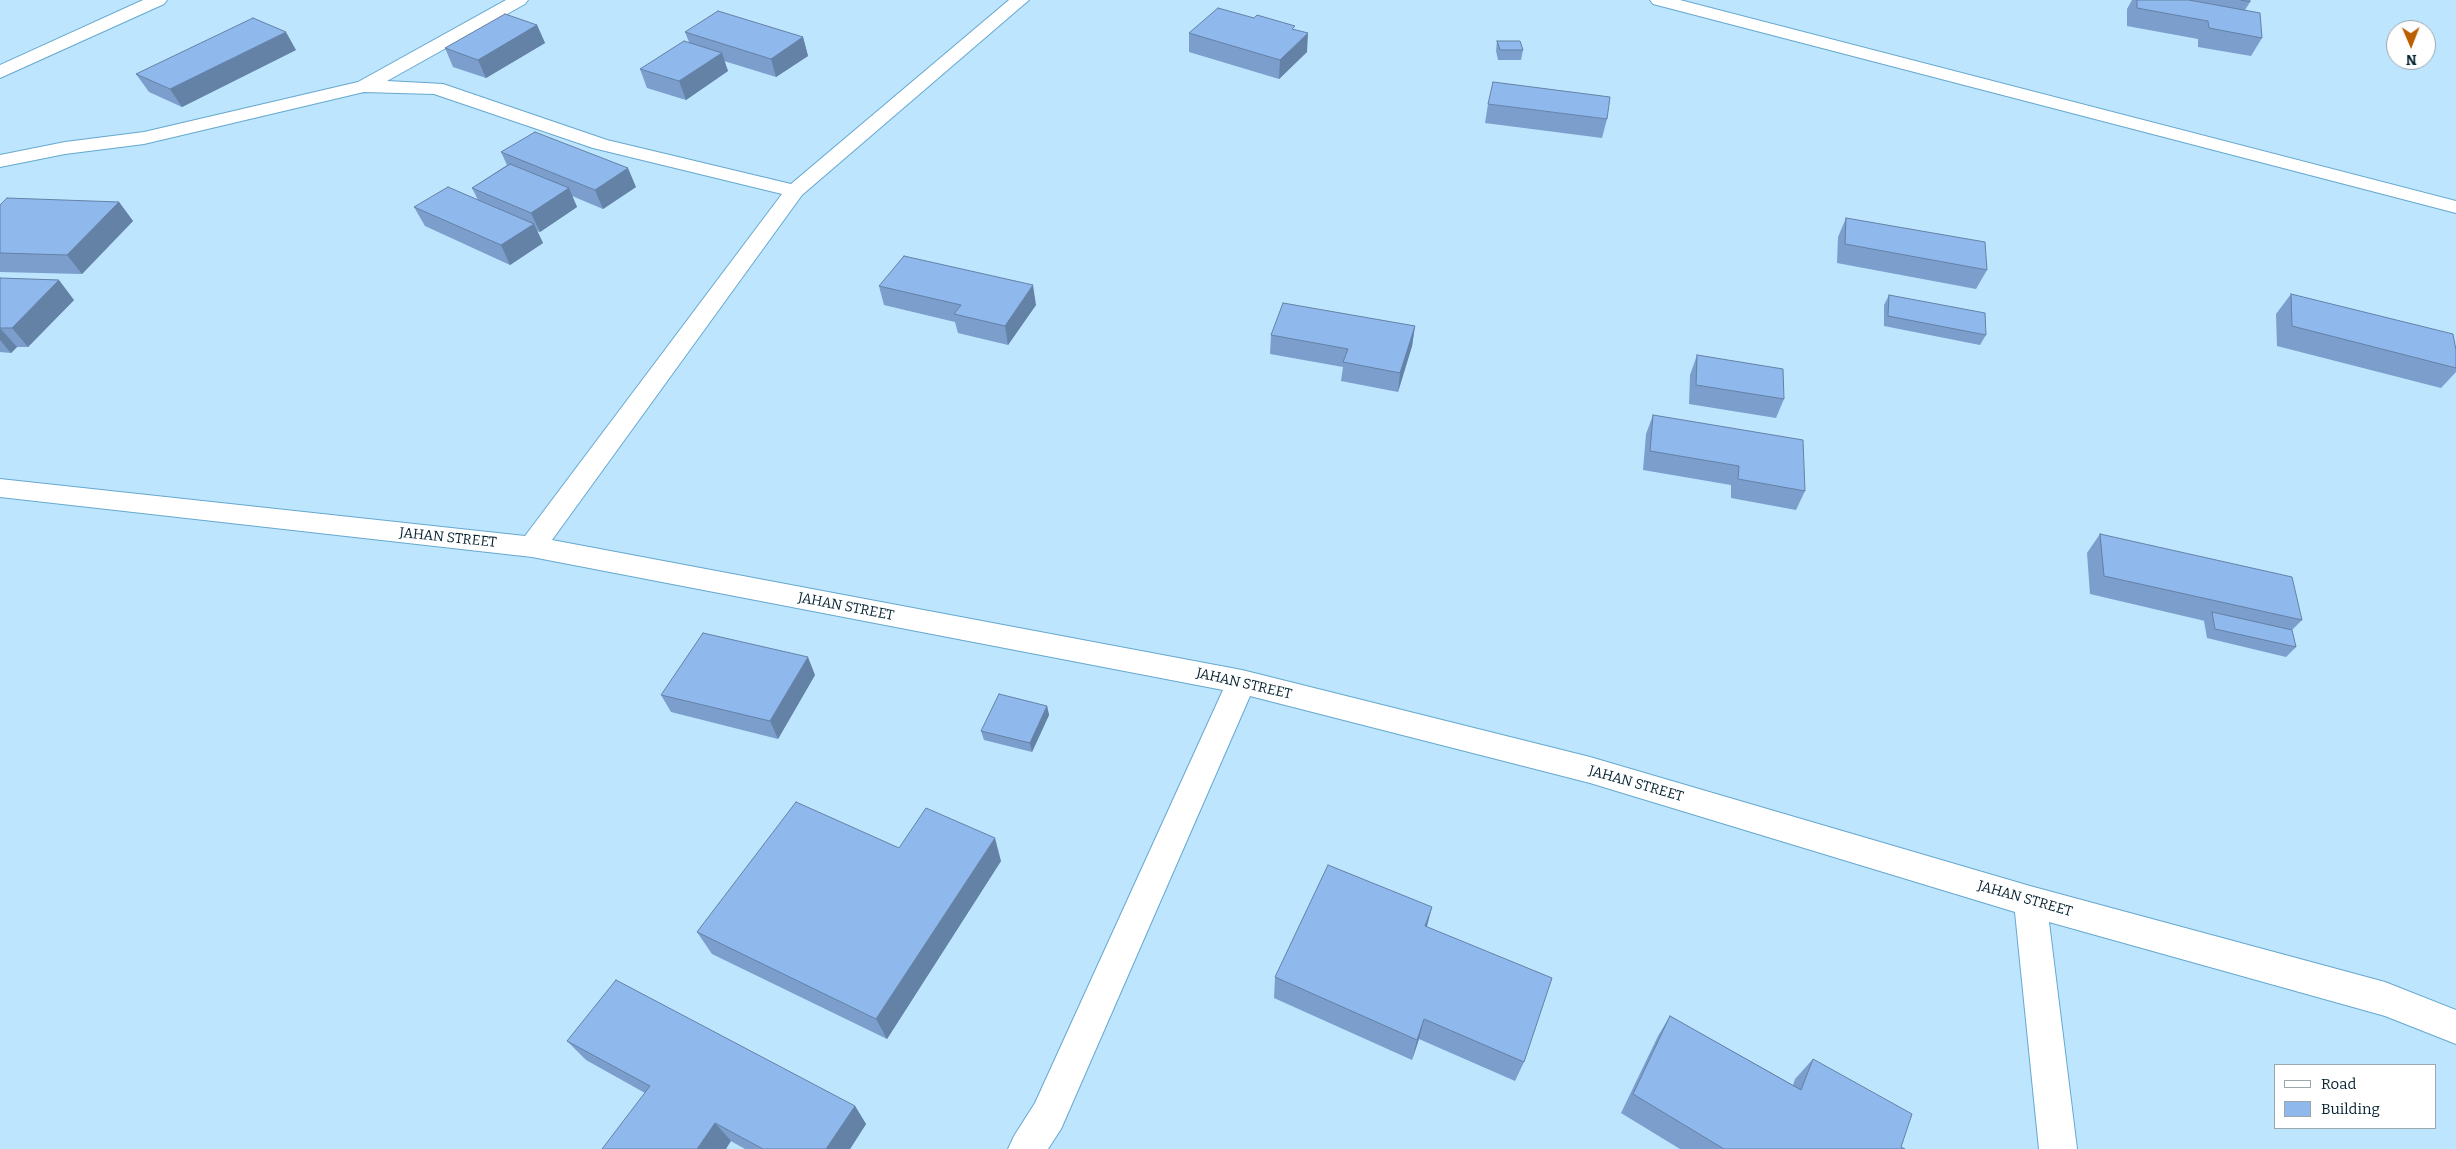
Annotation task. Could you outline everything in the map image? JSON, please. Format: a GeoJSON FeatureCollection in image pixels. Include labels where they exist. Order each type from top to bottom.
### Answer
{"type":"FeatureCollection","features":[{"type":"Feature","properties":{"kind":"street"},"geometry":{"type":"LineString","coordinates":[[0,72],[158,0]]}},
{"type":"Feature","properties":{"kind":"street"},"geometry":{"type":"LineString","coordinates":[[364,86],[519,0]]}},
{"type":"Feature","properties":{"kind":"street"},"geometry":{"type":"LineString","coordinates":[[532,547],[795,191],[1020,0]]}},
{"type":"Feature","properties":{"kind":"street"},"geometry":{"type":"LineString","coordinates":[[1659,0],[2456,207]]}},
{"type":"Feature","properties":{"kind":"street"},"geometry":{"type":"LineString","coordinates":[[0,161],[65,148],[144,138],[364,86],[436,88],[600,144],[795,191]]}},
{"type":"Feature","properties":{"kind":"street","name":"JAHAN STREET"},"geometry":{"type":"LineString","coordinates":[[0,488],[532,547],[1242,682],[1590,770],[2030,901],[2385,999],[2456,1027]]}},
{"type":"Feature","properties":{"kind":"street"},"geometry":{"type":"LineString","coordinates":[[1027,1149],[1048,1116],[1242,682]]}},
{"type":"Feature","properties":{"kind":"street"},"geometry":{"type":"LineString","coordinates":[[2030,901],[2058,1149]]}},
{"type":"Feature","properties":{"kind":"building"},"geometry":{"type":"Polygon","coordinates":[[[2137,0],[2189,0],[2260,13],[2262,38],[2209,28],[2208,21],[2137,8],[2137,0]]]}},
{"type":"Feature","properties":{"kind":"building"},"geometry":{"type":"Polygon","coordinates":[[[1218,8],[1254,18],[1257,15],[1295,26],[1292,29],[1308,33],[1280,60],[1189,33],[1218,8]]]}},
{"type":"Feature","properties":{"kind":"building"},"geometry":{"type":"Polygon","coordinates":[[[718,11],[803,37],[771,59],[685,32],[718,11]]]}},
{"type":"Feature","properties":{"kind":"building"},"geometry":{"type":"Polygon","coordinates":[[[505,14],[537,25],[478,60],[445,48],[505,14]]]}},
{"type":"Feature","properties":{"kind":"building"},"geometry":{"type":"Polygon","coordinates":[[[253,18],[286,32],[170,89],[136,74],[253,18]]]}},
{"type":"Feature","properties":{"kind":"building"},"geometry":{"type":"Polygon","coordinates":[[[684,41],[722,53],[679,81],[640,69],[684,41]]]}},
{"type":"Feature","properties":{"kind":"building"},"geometry":{"type":"Polygon","coordinates":[[[1497,41],[1520,41],[1523,50],[1500,50],[1497,41]]]}},
{"type":"Feature","properties":{"kind":"building"},"geometry":{"type":"Polygon","coordinates":[[[1493,82],[1610,97],[1607,119],[1488,104],[1493,82]]]}},
{"type":"Feature","properties":{"kind":"building"},"geometry":{"type":"Polygon","coordinates":[[[535,132],[628,168],[595,190],[501,152],[535,132]]]}},
{"type":"Feature","properties":{"kind":"building"},"geometry":{"type":"Polygon","coordinates":[[[510,164],[569,188],[531,213],[472,188],[510,164]]]}},
{"type":"Feature","properties":{"kind":"building"},"geometry":{"type":"Polygon","coordinates":[[[448,187],[534,224],[501,245],[414,207],[448,187]]]}},
{"type":"Feature","properties":{"kind":"building"},"geometry":{"type":"Polygon","coordinates":[[[7,198],[119,202],[67,255],[0,253],[0,205],[7,198]]]}},
{"type":"Feature","properties":{"kind":"building"},"geometry":{"type":"Polygon","coordinates":[[[1846,218],[1985,242],[1987,270],[1845,244],[1846,218]]]}},
{"type":"Feature","properties":{"kind":"building"},"geometry":{"type":"Polygon","coordinates":[[[904,256],[1033,285],[1005,326],[954,314],[961,305],[879,286],[904,256]]]}},
{"type":"Feature","properties":{"kind":"building"},"geometry":{"type":"Polygon","coordinates":[[[0,278],[59,280],[12,328],[0,328],[0,278]]]}},
{"type":"Feature","properties":{"kind":"building"},"geometry":{"type":"Polygon","coordinates":[[[2291,294],[2453,334],[2456,350],[2456,368],[2292,326],[2291,294]]]}},
{"type":"Feature","properties":{"kind":"building"},"geometry":{"type":"Polygon","coordinates":[[[1889,295],[1985,313],[1986,335],[1888,316],[1889,295]]]}},
{"type":"Feature","properties":{"kind":"building"},"geometry":{"type":"Polygon","coordinates":[[[1283,303],[1415,326],[1400,373],[1343,362],[1348,349],[1271,335],[1283,303]]]}},
{"type":"Feature","properties":{"kind":"building"},"geometry":{"type":"Polygon","coordinates":[[[1697,355],[1783,369],[1784,399],[1696,385],[1697,355]]]}},
{"type":"Feature","properties":{"kind":"building"},"geometry":{"type":"Polygon","coordinates":[[[1653,415],[1803,440],[1805,491],[1738,479],[1739,466],[1650,451],[1653,415]]]}},
{"type":"Feature","properties":{"kind":"building"},"geometry":{"type":"Polygon","coordinates":[[[2100,534],[2292,577],[2302,620],[2104,576],[2100,534]]]}},
{"type":"Feature","properties":{"kind":"building"},"geometry":{"type":"Polygon","coordinates":[[[2212,612],[2292,630],[2296,647],[2215,629],[2212,612]]]}},
{"type":"Feature","properties":{"kind":"building"},"geometry":{"type":"Polygon","coordinates":[[[703,633],[808,657],[770,721],[661,695],[703,633]]]}},
{"type":"Feature","properties":{"kind":"building"},"geometry":{"type":"Polygon","coordinates":[[[999,694],[1047,706],[1030,743],[981,731],[999,694]]]}},
{"type":"Feature","properties":{"kind":"building"},"geometry":{"type":"Polygon","coordinates":[[[796,802],[899,848],[926,808],[995,838],[876,1019],[697,932],[796,802]]]}},
{"type":"Feature","properties":{"kind":"building"},"geometry":{"type":"Polygon","coordinates":[[[1328,865],[1432,907],[1425,926],[1552,978],[1524,1062],[1424,1019],[1417,1040],[1275,977],[1328,865]]]}},
{"type":"Feature","properties":{"kind":"building"},"geometry":{"type":"Polygon","coordinates":[[[616,980],[855,1106],[826,1149],[763,1149],[715,1123],[697,1149],[602,1149],[650,1086],[567,1041],[616,980]]]}},
{"type":"Feature","properties":{"kind":"building"},"geometry":{"type":"Polygon","coordinates":[[[1670,1016],[1801,1090],[1813,1059],[1912,1114],[1901,1147],[1905,1149],[1724,1149],[1633,1094],[1670,1016]]]}}]}
